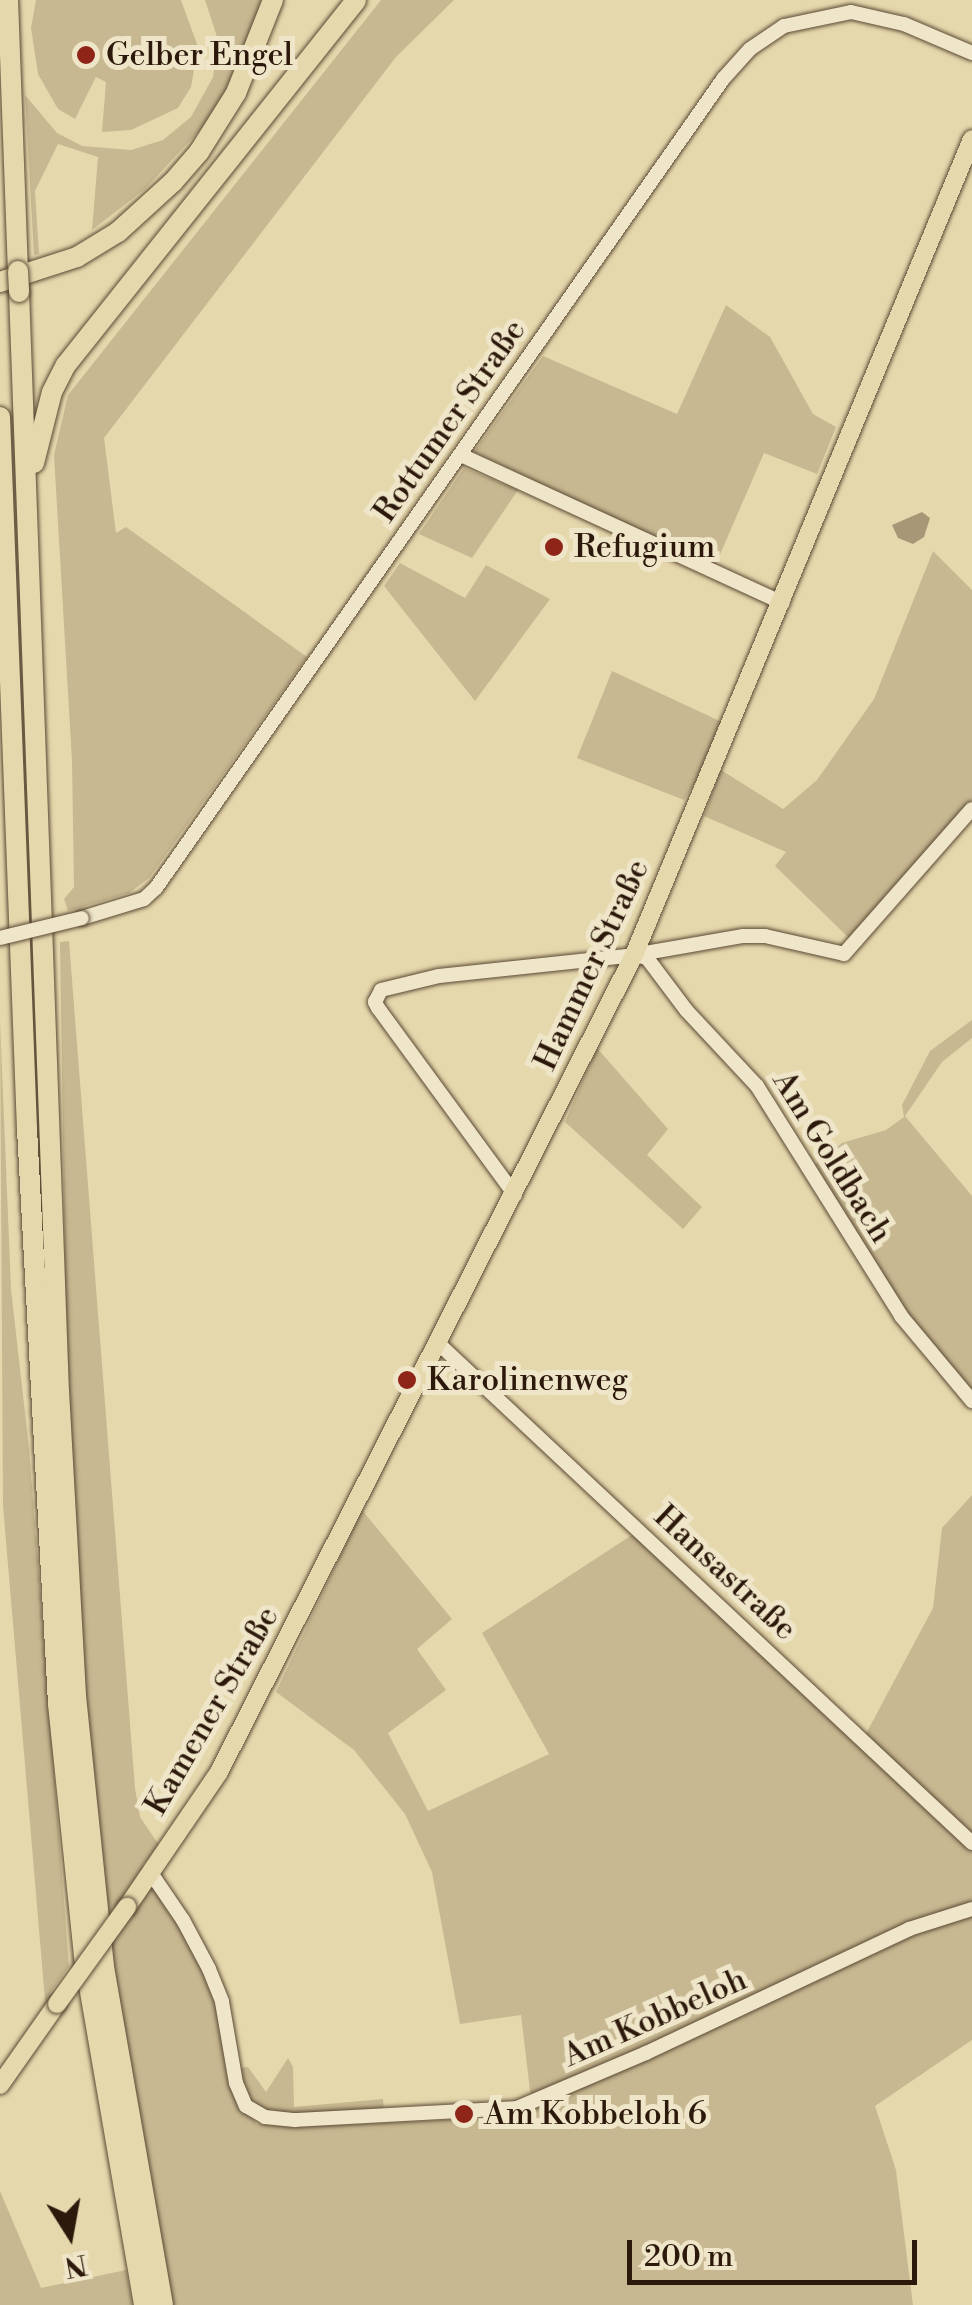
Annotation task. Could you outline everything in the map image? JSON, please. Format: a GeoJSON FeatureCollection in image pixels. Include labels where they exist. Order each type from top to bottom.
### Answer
{"type":"FeatureCollection","features":[{"type":"Feature","properties":{"kind":"highway"},"geometry":{"type":"LineString","coordinates":[[8,0],[12,282],[27,494],[59,1375],[76,1696],[104,1967],[163,2305]]}},
{"type":"Feature","properties":{"kind":"highway"},"geometry":{"type":"LineString","coordinates":[[12,282],[77,258],[118,232],[173,182],[199,152],[236,93],[273,0]]}},
{"type":"Feature","properties":{"kind":"highway"},"geometry":{"type":"LineString","coordinates":[[27,494],[43,422],[66,364],[356,0]]}},
{"type":"Feature","properties":{"kind":"highway"},"geometry":{"type":"LineString","coordinates":[[0,417],[36,1346],[61,1742],[84,1958],[144,2305]]}},
{"type":"Feature","properties":{"kind":"highway"},"geometry":{"type":"LineString","coordinates":[[0,785],[16,886]]}},
{"type":"Feature","properties":{"kind":"main road","name":"Hammer Straße"},"geometry":{"type":"LineString","coordinates":[[439,1344],[634,955],[972,139]]}},
{"type":"Feature","properties":{"kind":"main road","name":"Kamener Straße"},"geometry":{"type":"LineString","coordinates":[[0,2085],[219,1772],[439,1344]]}},
{"type":"Feature","properties":{"kind":"street","name":"Rottumer Straße"},"geometry":{"type":"LineString","coordinates":[[0,938],[82,918],[144,898],[156,888],[723,79],[750,49],[784,26],[851,12],[904,24],[972,53]]}},
{"type":"Feature","properties":{"kind":"street"},"geometry":{"type":"LineString","coordinates":[[461,455],[783,603]]}},
{"type":"Feature","properties":{"kind":"street"},"geometry":{"type":"LineString","coordinates":[[515,1195],[378,1008],[376,995],[439,976],[634,955],[743,936],[765,936],[844,954],[972,810]]}},
{"type":"Feature","properties":{"kind":"street","name":"Am Goldbach"},"geometry":{"type":"LineString","coordinates":[[634,955],[647,958],[687,1011],[757,1086],[901,1316],[972,1401]]}},
{"type":"Feature","properties":{"kind":"street","name":"Hansastraße"},"geometry":{"type":"LineString","coordinates":[[439,1344],[972,1843]]}},
{"type":"Feature","properties":{"kind":"street","name":"Am Kobbeloh"},"geometry":{"type":"LineString","coordinates":[[151,1873],[183,1920],[209,1969],[222,2002],[236,2082],[246,2106],[265,2118],[296,2120],[517,2108],[646,2054],[893,1936],[972,1909]]}},
{"type":"Feature","properties":{"kind":"shaded area"},"geometry":{"type":"Polygon","coordinates":[[[36,0],[181,0],[198,47],[191,87],[178,108],[131,130],[102,132],[106,82],[96,77],[75,119],[58,109],[38,74],[31,28],[36,0]]]}},
{"type":"Feature","properties":{"kind":"shaded area"},"geometry":{"type":"Polygon","coordinates":[[[205,0],[261,0],[244,54],[211,118],[145,189],[92,230],[98,157],[58,144],[35,191],[39,254],[34,255],[25,95],[57,133],[82,146],[131,150],[163,140],[191,117],[213,77],[218,40],[205,0]]]}},
{"type":"Feature","properties":{"kind":"shaded area"},"geometry":{"type":"Polygon","coordinates":[[[381,0],[454,0],[396,57],[104,438],[116,533],[126,527],[307,657],[149,878],[129,893],[68,911],[64,899],[74,887],[72,761],[54,455],[68,395],[381,0]]]}},
{"type":"Feature","properties":{"kind":"shaded area"},"geometry":{"type":"Polygon","coordinates":[[[726,305],[770,337],[813,414],[836,427],[817,474],[764,453],[715,566],[474,452],[543,356],[677,414],[726,305]]]}},
{"type":"Feature","properties":{"kind":"shaded area"},"geometry":{"type":"Polygon","coordinates":[[[464,468],[518,490],[472,558],[419,534],[464,468]]]}},
{"type":"Feature","properties":{"kind":"shaded area"},"geometry":{"type":"Polygon","coordinates":[[[922,512],[930,518],[924,537],[913,544],[898,538],[892,525],[922,512]]]}},
{"type":"Feature","properties":{"kind":"shaded area"},"geometry":{"type":"Polygon","coordinates":[[[933,551],[972,590],[972,800],[853,942],[775,866],[786,852],[704,816],[721,770],[783,809],[817,780],[874,699],[933,551]]]}},
{"type":"Feature","properties":{"kind":"shaded area"},"geometry":{"type":"Polygon","coordinates":[[[400,563],[465,598],[486,565],[550,599],[475,701],[384,586],[400,563]]]}},
{"type":"Feature","properties":{"kind":"shaded area"},"geometry":{"type":"Polygon","coordinates":[[[612,671],[722,722],[708,762],[684,800],[577,758],[612,671]]]}},
{"type":"Feature","properties":{"kind":"shaded area"},"geometry":{"type":"Polygon","coordinates":[[[69,941],[135,1788],[140,1817],[159,1845],[143,1865],[211,1980],[235,2096],[257,2124],[299,2127],[504,2117],[519,2115],[531,2099],[521,2015],[460,2024],[432,1872],[405,1814],[354,1750],[276,1692],[362,1510],[452,1619],[417,1649],[446,1690],[388,1733],[428,1811],[549,1754],[482,1633],[635,1533],[860,1745],[933,1608],[942,1528],[972,1495],[972,2040],[875,2106],[896,2170],[913,2305],[173,2305],[124,2068],[80,1646],[66,1332],[60,942],[69,941]]]}},
{"type":"Feature","properties":{"kind":"shaded area"},"geometry":{"type":"Polygon","coordinates":[[[0,1020],[11,1289],[29,1448],[69,1966],[45,2000],[3,1506],[0,1020]]]}},
{"type":"Feature","properties":{"kind":"shaded area"},"geometry":{"type":"Polygon","coordinates":[[[972,1020],[972,1038],[942,1062],[905,1116],[972,1196],[972,1391],[888,1291],[814,1165],[842,1143],[886,1130],[904,1117],[902,1105],[930,1051],[972,1020]]]}},
{"type":"Feature","properties":{"kind":"shaded area"},"geometry":{"type":"Polygon","coordinates":[[[597,1048],[668,1129],[647,1155],[702,1207],[683,1229],[565,1122],[597,1048]]]}},
{"type":"Feature","properties":{"kind":"shaded area"},"geometry":{"type":"Polygon","coordinates":[[[288,2058],[293,2067],[294,2107],[383,2099],[384,2114],[282,2116],[255,2109],[244,2093],[239,2068],[248,2067],[266,2092],[288,2058]]]}},
{"type":"Feature","properties":{"kind":"shaded area"},"geometry":{"type":"Polygon","coordinates":[[[0,2191],[41,2288],[126,2270],[133,2305],[0,2305],[0,2191]]]}},
{"type":"Feature","properties":{"kind":"place","name":"Gelber Engel"},"geometry":{"type":"Point","coordinates":[86,55]}},
{"type":"Feature","properties":{"kind":"place","name":"Refugium"},"geometry":{"type":"Point","coordinates":[554,547]}},
{"type":"Feature","properties":{"kind":"place","name":"Karolinenweg"},"geometry":{"type":"Point","coordinates":[407,1380]}},
{"type":"Feature","properties":{"kind":"place","name":"Am Kobbeloh 6"},"geometry":{"type":"Point","coordinates":[464,2114]}}]}
